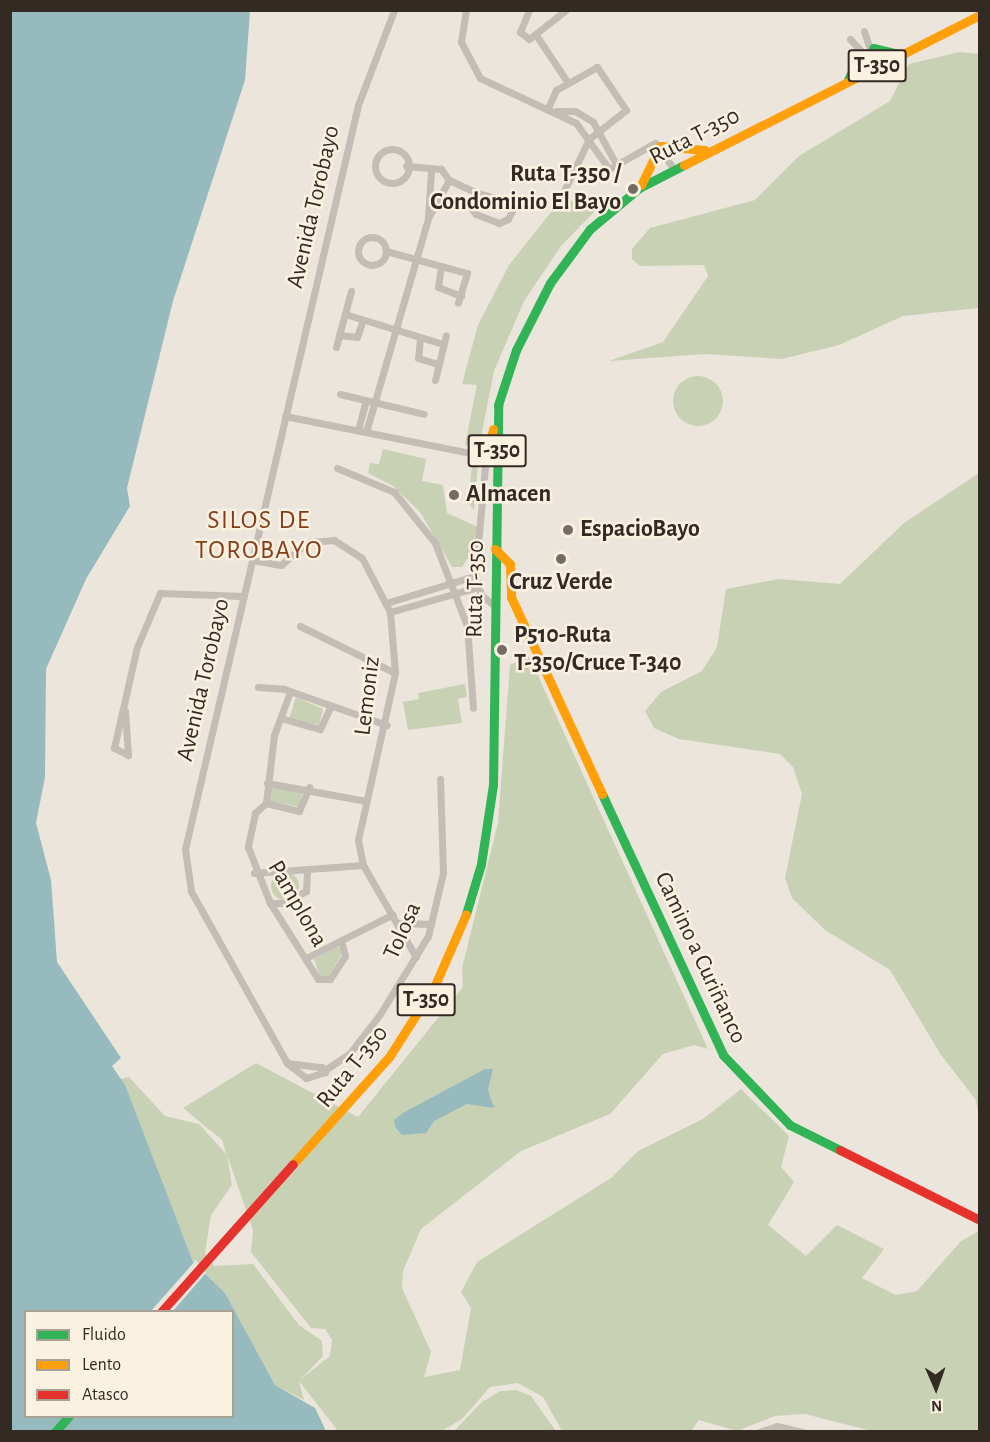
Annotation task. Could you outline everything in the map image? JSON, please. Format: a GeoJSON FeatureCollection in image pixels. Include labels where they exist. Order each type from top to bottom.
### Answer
{"type":"FeatureCollection","features":[{"type":"Feature","properties":{"kind":"main road","name":"Ruta T-350"},"geometry":{"type":"LineString","coordinates":[[162,1310],[389,1057],[424,1004],[458,936],[481,864],[492,805],[498,405],[524,332],[554,276],[590,229],[639,188],[980,15]]}},
{"type":"Feature","properties":{"kind":"main road"},"geometry":{"type":"LineString","coordinates":[[873,48],[903,54]]}},
{"type":"Feature","properties":{"kind":"main road"},"geometry":{"type":"LineString","coordinates":[[844,83],[860,54]]}},
{"type":"Feature","properties":{"kind":"main road"},"geometry":{"type":"LineString","coordinates":[[639,188],[660,146],[714,148]]}},
{"type":"Feature","properties":{"kind":"main road"},"geometry":{"type":"LineString","coordinates":[[486,456],[498,405]]}},
{"type":"Feature","properties":{"kind":"main road","name":"Camino a Curiñanco"},"geometry":{"type":"LineString","coordinates":[[495,549],[512,569],[512,597],[723,1054],[760,1100],[796,1129],[980,1220]]}},
{"type":"Feature","properties":{"kind":"main road"},"geometry":{"type":"LineString","coordinates":[[494,605],[512,597]]}},
{"type":"Feature","properties":{"kind":"main road"},"geometry":{"type":"LineString","coordinates":[[56,1431],[67,1418]]}},
{"type":"Feature","properties":{"kind":"street","name":"Avenida Torobayo"},"geometry":{"type":"LineString","coordinates":[[325,1070],[321,1076],[306,1077],[287,1063],[191,891],[184,863],[243,596],[358,105],[394,10]]}},
{"type":"Feature","properties":{"kind":"street"},"geometry":{"type":"LineString","coordinates":[[466,10],[461,42],[473,71],[497,89],[556,111],[589,139],[609,169],[652,143],[660,146],[674,169]]}},
{"type":"Feature","properties":{"kind":"street"},"geometry":{"type":"LineString","coordinates":[[529,10],[520,32],[527,39],[536,35],[566,10]]}},
{"type":"Feature","properties":{"kind":"street"},"geometry":{"type":"LineString","coordinates":[[864,31],[873,48],[876,67]]}},
{"type":"Feature","properties":{"kind":"street"},"geometry":{"type":"LineString","coordinates":[[536,35],[568,83]]}},
{"type":"Feature","properties":{"kind":"street"},"geometry":{"type":"LineString","coordinates":[[850,39],[860,54],[876,67]]}},
{"type":"Feature","properties":{"kind":"street"},"geometry":{"type":"LineString","coordinates":[[548,108],[556,90],[594,68],[603,70],[626,110],[597,130],[589,139],[563,193]]}},
{"type":"Feature","properties":{"kind":"street"},"geometry":{"type":"LineString","coordinates":[[556,111],[575,111],[597,130],[616,164]]}},
{"type":"Feature","properties":{"kind":"street"},"geometry":{"type":"LineString","coordinates":[[385,148],[404,150],[406,166],[397,184],[381,183],[378,168],[385,148]]}},
{"type":"Feature","properties":{"kind":"street"},"geometry":{"type":"LineString","coordinates":[[406,166],[430,172],[443,170],[449,180],[475,192],[507,201],[512,211],[508,219],[499,223],[476,214],[471,208],[475,192]]}},
{"type":"Feature","properties":{"kind":"street"},"geometry":{"type":"LineString","coordinates":[[428,218],[430,172]]}},
{"type":"Feature","properties":{"kind":"street"},"geometry":{"type":"LineString","coordinates":[[362,431],[369,402],[428,218],[449,180]]}},
{"type":"Feature","properties":{"kind":"street"},"geometry":{"type":"LineString","coordinates":[[368,236],[381,237],[386,251],[372,267],[360,260],[368,236]]}},
{"type":"Feature","properties":{"kind":"street"},"geometry":{"type":"LineString","coordinates":[[386,251],[467,273],[459,300],[438,287],[441,266]]}},
{"type":"Feature","properties":{"kind":"street"},"geometry":{"type":"LineString","coordinates":[[336,347],[351,291]]}},
{"type":"Feature","properties":{"kind":"street"},"geometry":{"type":"LineString","coordinates":[[345,314],[443,344]]}},
{"type":"Feature","properties":{"kind":"street"},"geometry":{"type":"LineString","coordinates":[[339,335],[357,337],[363,320]]}},
{"type":"Feature","properties":{"kind":"street"},"geometry":{"type":"LineString","coordinates":[[435,380],[446,335]]}},
{"type":"Feature","properties":{"kind":"street"},"geometry":{"type":"LineString","coordinates":[[420,337],[418,358],[438,364]]}},
{"type":"Feature","properties":{"kind":"street"},"geometry":{"type":"LineString","coordinates":[[340,394],[424,414]]}},
{"type":"Feature","properties":{"kind":"street"},"geometry":{"type":"LineString","coordinates":[[285,416],[486,456],[482,554],[476,576],[478,587],[494,605]]}},
{"type":"Feature","properties":{"kind":"street"},"geometry":{"type":"LineString","coordinates":[[337,468],[368,476],[401,498],[428,530],[457,591],[472,656],[473,708]]}},
{"type":"Feature","properties":{"kind":"street","name":"Lemoniz"},"geometry":{"type":"LineString","coordinates":[[252,560],[280,565],[307,542],[334,540],[362,558],[390,612],[395,673],[387,725],[358,840],[363,866],[399,923],[416,957]]}},
{"type":"Feature","properties":{"kind":"street"},"geometry":{"type":"LineString","coordinates":[[482,554],[495,549]]}},
{"type":"Feature","properties":{"kind":"street"},"geometry":{"type":"LineString","coordinates":[[386,603],[452,579],[476,576]]}},
{"type":"Feature","properties":{"kind":"street"},"geometry":{"type":"LineString","coordinates":[[390,612],[457,591],[478,587]]}},
{"type":"Feature","properties":{"kind":"street"},"geometry":{"type":"LineString","coordinates":[[125,711],[130,751],[128,755],[113,749],[125,711],[137,647],[160,592],[243,596]]}},
{"type":"Feature","properties":{"kind":"street"},"geometry":{"type":"LineString","coordinates":[[300,626],[395,673]]}},
{"type":"Feature","properties":{"kind":"street"},"geometry":{"type":"LineString","coordinates":[[258,687],[290,692],[330,708],[387,725]]}},
{"type":"Feature","properties":{"kind":"street","name":"Pamplona"},"geometry":{"type":"LineString","coordinates":[[290,692],[284,719],[274,735],[266,803],[256,810],[249,832],[254,873],[318,980],[328,980],[346,954],[341,941]]}},
{"type":"Feature","properties":{"kind":"street"},"geometry":{"type":"LineString","coordinates":[[284,719],[320,729],[330,708]]}},
{"type":"Feature","properties":{"kind":"street","name":"Tolosa"},"geometry":{"type":"LineString","coordinates":[[325,1070],[350,1053],[416,957],[431,924],[443,873],[440,779]]}},
{"type":"Feature","properties":{"kind":"street"},"geometry":{"type":"LineString","coordinates":[[267,783],[309,787],[366,801]]}},
{"type":"Feature","properties":{"kind":"street"},"geometry":{"type":"LineString","coordinates":[[266,803],[299,811],[309,787]]}},
{"type":"Feature","properties":{"kind":"street"},"geometry":{"type":"LineString","coordinates":[[254,873],[363,866]]}},
{"type":"Feature","properties":{"kind":"street"},"geometry":{"type":"LineString","coordinates":[[270,903],[285,903],[306,891],[307,870]]}},
{"type":"Feature","properties":{"kind":"street"},"geometry":{"type":"LineString","coordinates":[[306,958],[393,914]]}},
{"type":"Feature","properties":{"kind":"street"},"geometry":{"type":"LineString","coordinates":[[399,923],[431,924]]}},
{"type":"Feature","properties":{"kind":"street"},"geometry":{"type":"LineString","coordinates":[[759,1431],[777,1426],[803,1431]]}},
{"type":"Feature","properties":{"kind":"green space"},"geometry":{"type":"Polygon","coordinates":[[[959,52],[979,54],[979,308],[903,316],[839,345],[782,359],[705,354],[609,361],[663,342],[708,276],[704,265],[640,266],[632,259],[632,249],[650,228],[755,200],[799,156],[890,101],[909,64],[959,52]]]}},
{"type":"Feature","properties":{"kind":"green space"},"geometry":{"type":"Polygon","coordinates":[[[563,197],[595,211],[561,246],[524,301],[494,371],[479,447],[465,445],[477,385],[462,384],[478,325],[509,265],[563,197]]]}},
{"type":"Feature","properties":{"kind":"green space"},"geometry":{"type":"Polygon","coordinates":[[[698,376],[707,378],[718,387],[723,401],[721,410],[712,421],[698,426],[689,424],[678,415],[673,401],[675,392],[684,381],[698,376]]]}},
{"type":"Feature","properties":{"kind":"green space"},"geometry":{"type":"Polygon","coordinates":[[[383,449],[426,459],[422,481],[443,485],[447,513],[478,527],[474,548],[462,567],[452,567],[420,512],[393,486],[368,473],[370,463],[379,464],[383,449]]]}},
{"type":"Feature","properties":{"kind":"green space"},"geometry":{"type":"Polygon","coordinates":[[[472,462],[478,465],[474,510],[469,504],[472,462]]]}},
{"type":"Feature","properties":{"kind":"green space"},"geometry":{"type":"Polygon","coordinates":[[[979,473],[979,1120],[976,1100],[941,1055],[890,970],[825,930],[792,898],[785,878],[802,794],[793,767],[780,754],[679,739],[654,728],[645,711],[661,692],[702,671],[717,647],[726,589],[779,579],[840,584],[904,523],[979,473]]]}},
{"type":"Feature","properties":{"kind":"green space"},"geometry":{"type":"Polygon","coordinates":[[[529,656],[708,1049],[694,1045],[663,1054],[610,1114],[521,1151],[421,1229],[403,1271],[402,1288],[431,1352],[424,1377],[460,1370],[471,1308],[461,1292],[477,1262],[611,1178],[638,1151],[703,1119],[741,1089],[789,1136],[781,1167],[794,1182],[768,1225],[806,1256],[837,1225],[884,1249],[862,1278],[896,1295],[917,1291],[961,1241],[979,1231],[979,1431],[872,1431],[805,1414],[775,1416],[737,1431],[699,1420],[691,1431],[562,1431],[543,1397],[518,1383],[490,1387],[462,1419],[442,1431],[338,1431],[299,1381],[304,1400],[275,1385],[225,1293],[193,1262],[121,1079],[129,1077],[165,1116],[199,1124],[226,1154],[222,1140],[183,1108],[256,1063],[358,1117],[463,987],[462,968],[498,823],[510,665],[529,656]],[[227,1155],[232,1185],[211,1215],[205,1253],[214,1266],[253,1264],[299,1325],[322,1341],[323,1356],[301,1379],[330,1356],[332,1340],[325,1329],[311,1328],[251,1252],[253,1230],[227,1155]]]}},
{"type":"Feature","properties":{"kind":"green space"},"geometry":{"type":"Polygon","coordinates":[[[465,684],[467,697],[458,699],[462,723],[408,730],[403,702],[419,699],[418,693],[465,684]]]}},
{"type":"Feature","properties":{"kind":"green space"},"geometry":{"type":"Polygon","coordinates":[[[296,697],[323,709],[319,725],[289,719],[296,697]]]}},
{"type":"Feature","properties":{"kind":"green space"},"geometry":{"type":"Polygon","coordinates":[[[270,786],[302,792],[300,807],[267,801],[270,786]]]}},
{"type":"Feature","properties":{"kind":"green space"},"geometry":{"type":"Polygon","coordinates":[[[285,872],[295,876],[299,886],[295,896],[285,900],[275,896],[271,886],[275,876],[285,872]]]}},
{"type":"Feature","properties":{"kind":"green space"},"geometry":{"type":"Polygon","coordinates":[[[337,946],[343,952],[328,977],[320,977],[314,959],[337,946]]]}},
{"type":"Feature","properties":{"kind":"green space"},"geometry":{"type":"Polygon","coordinates":[[[516,1390],[531,1396],[556,1431],[454,1431],[482,1402],[500,1391],[516,1390]]]}},
{"type":"Feature","properties":{"kind":"water"},"geometry":{"type":"Polygon","coordinates":[[[10,11],[250,11],[245,80],[173,301],[127,488],[130,506],[86,579],[46,669],[45,777],[36,823],[51,880],[57,962],[121,1058],[112,1066],[125,1085],[193,1262],[225,1293],[275,1385],[315,1408],[326,1431],[11,1431],[10,11]]]}},
{"type":"Feature","properties":{"kind":"water"},"geometry":{"type":"Polygon","coordinates":[[[485,1069],[493,1069],[488,1090],[494,1108],[467,1104],[434,1121],[426,1133],[402,1135],[395,1127],[394,1120],[403,1113],[485,1069]]]}},
{"type":"Feature","properties":{"kind":"pier"},"geometry":{"type":"Polygon","coordinates":[[[196,1260],[206,1273],[174,1310],[152,1310],[196,1260]]]}},
{"type":"Feature","properties":{"kind":"traffic: fast"},"geometry":{"type":"LineString","coordinates":[[873,48],[899,54]]}},
{"type":"Feature","properties":{"kind":"traffic: fast"},"geometry":{"type":"LineString","coordinates":[[848,80],[860,54]]}},
{"type":"Feature","properties":{"kind":"traffic: fast"},"geometry":{"type":"LineString","coordinates":[[466,914],[481,864],[493,785],[498,405],[516,350],[550,283],[590,229],[639,188],[684,165]]}},
{"type":"Feature","properties":{"kind":"traffic: fast"},"geometry":{"type":"LineString","coordinates":[[602,794],[723,1055],[790,1125],[840,1150]]}},
{"type":"Feature","properties":{"kind":"traffic: fast"},"geometry":{"type":"LineString","coordinates":[[55,1432],[67,1418]]}},
{"type":"Feature","properties":{"kind":"traffic: slow"},"geometry":{"type":"LineString","coordinates":[[684,165],[980,15]]}},
{"type":"Feature","properties":{"kind":"traffic: slow"},"geometry":{"type":"LineString","coordinates":[[641,185],[660,146],[705,150]]}},
{"type":"Feature","properties":{"kind":"traffic: slow"},"geometry":{"type":"LineString","coordinates":[[486,456],[493,429]]}},
{"type":"Feature","properties":{"kind":"traffic: slow"},"geometry":{"type":"LineString","coordinates":[[495,549],[510,564],[511,597],[602,794]]}},
{"type":"Feature","properties":{"kind":"traffic: slow"},"geometry":{"type":"LineString","coordinates":[[293,1164],[389,1057],[435,985],[466,914]]}},
{"type":"Feature","properties":{"kind":"traffic: jam"},"geometry":{"type":"LineString","coordinates":[[840,1150],[980,1220]]}},
{"type":"Feature","properties":{"kind":"traffic: jam"},"geometry":{"type":"LineString","coordinates":[[163,1310],[293,1164]]}},
{"type":"Feature","properties":{"kind":"place","name":"Ruta T-350 / Condominio El Bayo"},"geometry":{"type":"Point","coordinates":[633,189]}},
{"type":"Feature","properties":{"kind":"place","name":"Almacen"},"geometry":{"type":"Point","coordinates":[454,495]}},
{"type":"Feature","properties":{"kind":"place","name":"EspacioBayo"},"geometry":{"type":"Point","coordinates":[568,530]}},
{"type":"Feature","properties":{"kind":"place","name":"Cruz Verde"},"geometry":{"type":"Point","coordinates":[561,559]}},
{"type":"Feature","properties":{"kind":"place","name":"P510-Ruta T-350/Cruce T-340"},"geometry":{"type":"Point","coordinates":[502,650]}},
{"type":"Feature","properties":{"kind":"district","name":"SILOS DE TOROBAYO"},"geometry":{"type":"Point","coordinates":[259,536]}}]}
